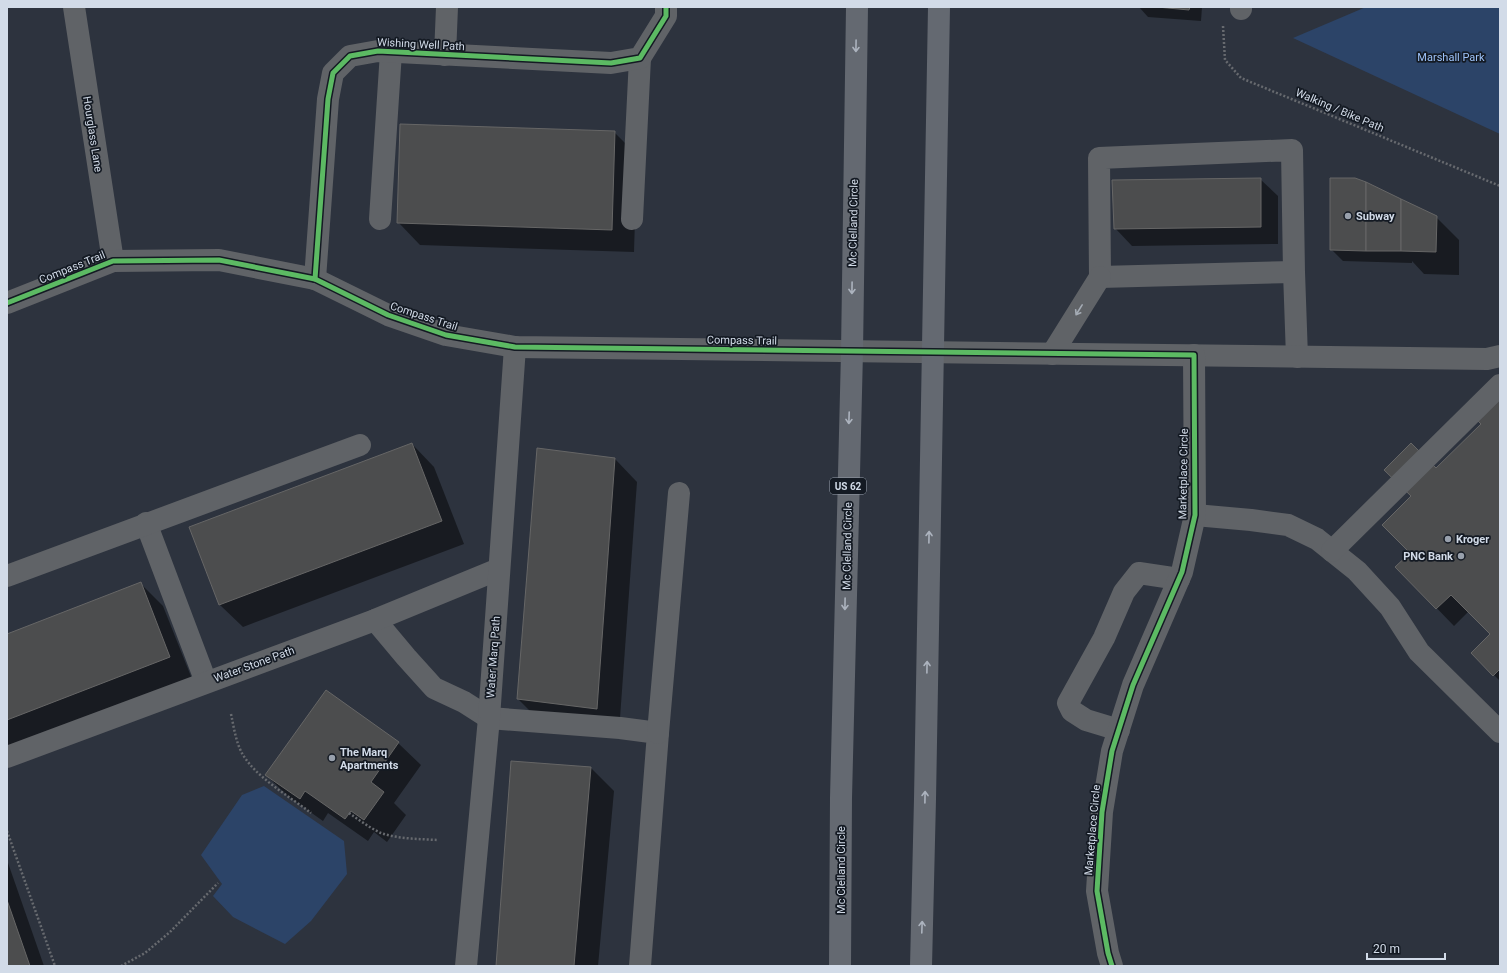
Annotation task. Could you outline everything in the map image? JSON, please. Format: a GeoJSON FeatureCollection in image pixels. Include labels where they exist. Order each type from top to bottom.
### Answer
{"type":"FeatureCollection","features":[{"type":"Feature","properties":{"kind":"highway","name":"Mc Clelland Circle"},"geometry":{"type":"LineString","coordinates":[[840,966],[841,798],[852,352],[857,7]]}},
{"type":"Feature","properties":{"kind":"highway"},"geometry":{"type":"LineString","coordinates":[[921,966],[939,7]]}},
{"type":"Feature","properties":{"kind":"street","name":"Hourglass Lane"},"geometry":{"type":"LineString","coordinates":[[74,7],[113,261]]}},
{"type":"Feature","properties":{"kind":"street"},"geometry":{"type":"LineString","coordinates":[[445,55],[447,7]]}},
{"type":"Feature","properties":{"kind":"street"},"geometry":{"type":"LineString","coordinates":[[632,219],[640,58],[666,16],[666,7]]}},
{"type":"Feature","properties":{"kind":"street","name":"Wishing Well Path"},"geometry":{"type":"LineString","coordinates":[[315,279],[328,99],[333,73],[350,56],[378,51],[611,63],[640,58]]}},
{"type":"Feature","properties":{"kind":"street"},"geometry":{"type":"LineString","coordinates":[[380,219],[391,52]]}},
{"type":"Feature","properties":{"kind":"street"},"geometry":{"type":"LineString","coordinates":[[1052,354],[1100,277],[1099,158],[1292,150],[1297,357]]}},
{"type":"Feature","properties":{"kind":"street","name":"Compass Trail"},"geometry":{"type":"LineString","coordinates":[[7,304],[113,261],[219,260],[315,279],[395,318],[446,335],[515,347],[852,352]]}},
{"type":"Feature","properties":{"kind":"street"},"geometry":{"type":"LineString","coordinates":[[1100,277],[1294,272]]}},
{"type":"Feature","properties":{"kind":"street","name":"Water Marq Path"},"geometry":{"type":"LineString","coordinates":[[466,966],[489,718],[515,347]]}},
{"type":"Feature","properties":{"kind":"street"},"geometry":{"type":"LineString","coordinates":[[852,352],[1487,359],[1500,356]]}},
{"type":"Feature","properties":{"kind":"street","name":"Marketplace Circle"},"geometry":{"type":"LineString","coordinates":[[1112,966],[1108,953],[1097,891],[1102,812],[1112,751],[1118,730],[1133,685],[1182,572],[1194,515],[1194,356]]}},
{"type":"Feature","properties":{"kind":"street"},"geometry":{"type":"LineString","coordinates":[[1332,551],[1500,385]]}},
{"type":"Feature","properties":{"kind":"street"},"geometry":{"type":"LineString","coordinates":[[7,576],[146,523],[360,445]]}},
{"type":"Feature","properties":{"kind":"street"},"geometry":{"type":"LineString","coordinates":[[640,966],[678,494]]}},
{"type":"Feature","properties":{"kind":"street"},"geometry":{"type":"LineString","coordinates":[[1194,515],[1288,525],[1317,539],[1357,571],[1390,607],[1419,652],[1500,732]]}},
{"type":"Feature","properties":{"kind":"street"},"geometry":{"type":"LineString","coordinates":[[146,523],[206,682]]}},
{"type":"Feature","properties":{"kind":"street","name":"Water Stone Path"},"geometry":{"type":"LineString","coordinates":[[7,757],[375,620],[499,568]]}},
{"type":"Feature","properties":{"kind":"street"},"geometry":{"type":"LineString","coordinates":[[1118,730],[1086,720],[1072,711],[1068,703],[1104,638],[1124,592],[1139,573],[1179,579]]}},
{"type":"Feature","properties":{"kind":"street"},"geometry":{"type":"LineString","coordinates":[[375,620],[434,688],[464,702],[489,718],[620,728],[658,733]]}},
{"type":"Feature","properties":{"kind":"path"},"geometry":{"type":"LineString","coordinates":[[231,714],[237,741],[243,755],[251,765],[260,774],[311,813]]}},
{"type":"Feature","properties":{"kind":"path"},"geometry":{"type":"LineString","coordinates":[[349,813],[383,833],[412,839],[438,840]]}},
{"type":"Feature","properties":{"kind":"path"},"geometry":{"type":"LineString","coordinates":[[7,831],[55,966]]}},
{"type":"Feature","properties":{"kind":"path"},"geometry":{"type":"LineString","coordinates":[[121,966],[145,953],[170,932],[218,883]]}},
{"type":"Feature","properties":{"kind":"green space","name":"Marshall Park"},"geometry":{"type":"Polygon","coordinates":[[[1366,7],[1500,7],[1500,134],[1293,38],[1366,7]]]}},
{"type":"Feature","properties":{"kind":"green space"},"geometry":{"type":"Polygon","coordinates":[[[264,786],[344,841],[347,874],[311,921],[285,944],[233,917],[213,896],[222,884],[201,855],[242,795],[264,786]]]}},
{"type":"Feature","properties":{"kind":"building"},"geometry":{"type":"Polygon","coordinates":[[[1157,7],[1190,7],[1189,10],[1157,7]]]}},
{"type":"Feature","properties":{"kind":"building"},"geometry":{"type":"Polygon","coordinates":[[[400,124],[615,131],[612,230],[397,223],[400,124]]]}},
{"type":"Feature","properties":{"kind":"building"},"geometry":{"type":"Polygon","coordinates":[[[1261,178],[1261,227],[1114,229],[1112,180],[1261,178]]]}},
{"type":"Feature","properties":{"kind":"building","name":"Subway"},"geometry":{"type":"Polygon","coordinates":[[[1330,178],[1355,178],[1366,182],[1366,251],[1330,250],[1330,178]]]}},
{"type":"Feature","properties":{"kind":"building"},"geometry":{"type":"Polygon","coordinates":[[[1366,182],[1401,199],[1401,251],[1366,251],[1366,182]]]}},
{"type":"Feature","properties":{"kind":"building"},"geometry":{"type":"Polygon","coordinates":[[[1401,199],[1437,216],[1436,252],[1401,251],[1401,199]]]}},
{"type":"Feature","properties":{"kind":"building","name":"Kroger"},"geometry":{"type":"Polygon","coordinates":[[[1500,391],[1500,669],[1493,676],[1471,653],[1490,634],[1451,595],[1436,609],[1395,567],[1410,553],[1382,525],[1411,496],[1384,470],[1411,443],[1436,468],[1481,424],[1474,417],[1500,391]]]}},
{"type":"Feature","properties":{"kind":"building"},"geometry":{"type":"Polygon","coordinates":[[[412,443],[442,521],[219,605],[189,527],[412,443]]]}},
{"type":"Feature","properties":{"kind":"building"},"geometry":{"type":"Polygon","coordinates":[[[537,448],[615,458],[597,709],[517,699],[537,448]]]}},
{"type":"Feature","properties":{"kind":"building"},"geometry":{"type":"Polygon","coordinates":[[[141,582],[170,657],[7,720],[7,634],[141,582]]]}},
{"type":"Feature","properties":{"kind":"building","name":"The Marq Apartments"},"geometry":{"type":"Polygon","coordinates":[[[326,690],[399,742],[371,782],[384,792],[364,820],[351,811],[345,819],[305,791],[300,799],[265,775],[326,690]]]}},
{"type":"Feature","properties":{"kind":"building"},"geometry":{"type":"Polygon","coordinates":[[[511,761],[591,767],[574,966],[496,966],[511,761]]]}},
{"type":"Feature","properties":{"kind":"building"},"geometry":{"type":"Polygon","coordinates":[[[7,900],[30,966],[7,966],[7,900]]]}},
{"type":"Feature","properties":{"kind":"cycle path"},"geometry":{"type":"LineString","coordinates":[[315,279],[328,99],[333,73],[350,56],[378,51],[611,63],[640,58],[666,16],[666,7]]}},
{"type":"Feature","properties":{"kind":"cycle path"},"geometry":{"type":"LineString","coordinates":[[7,303],[113,261],[219,260],[315,279],[388,315],[446,335],[515,347],[1194,355],[1195,515],[1182,572],[1133,685],[1112,751],[1102,812],[1097,891],[1108,953],[1112,966]]}},
{"type":"Feature","properties":{"kind":"place","name":"Subway"},"geometry":{"type":"Point","coordinates":[1348,216]}},
{"type":"Feature","properties":{"kind":"place","name":"Kroger"},"geometry":{"type":"Point","coordinates":[1448,539]}},
{"type":"Feature","properties":{"kind":"place","name":"PNC Bank"},"geometry":{"type":"Point","coordinates":[1461,556]}},
{"type":"Feature","properties":{"kind":"place","name":"The Marq Apartments"},"geometry":{"type":"Point","coordinates":[332,758]}}]}
